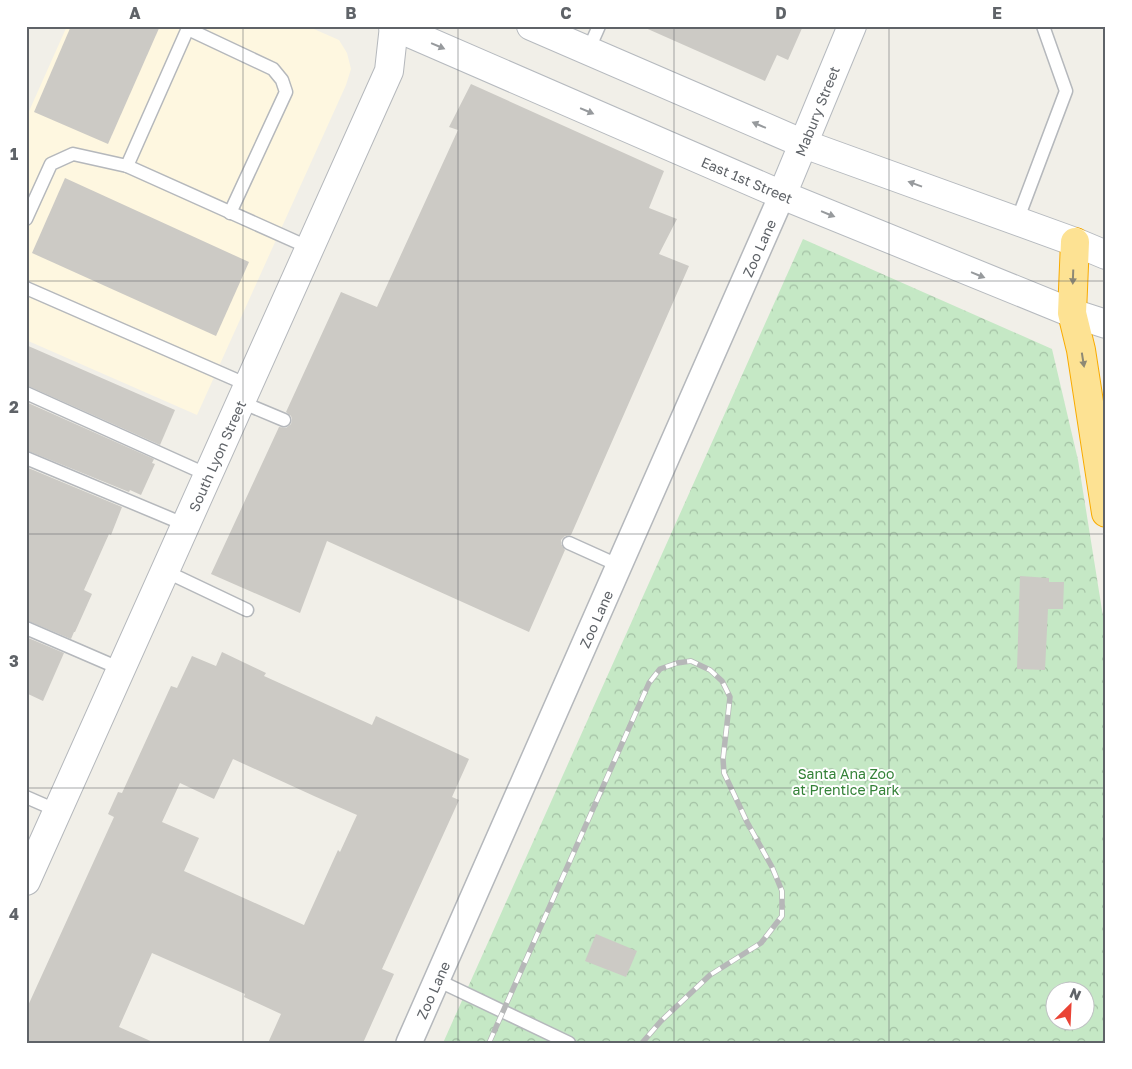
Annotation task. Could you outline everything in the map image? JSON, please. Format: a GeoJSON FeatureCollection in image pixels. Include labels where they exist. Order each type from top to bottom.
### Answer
{"type":"FeatureCollection","features":[{"type":"Feature","properties":{"kind":"highway"},"geometry":{"type":"LineString","coordinates":[[1074,242],[1072,313],[1081,350],[1106,513]]}},
{"type":"Feature","properties":{"kind":"main road","name":"East 1st Street"},"geometry":{"type":"LineString","coordinates":[[393,26],[782,195],[1072,313],[1106,324]]}},
{"type":"Feature","properties":{"kind":"main road","name":"South Lyon Street"},"geometry":{"type":"LineString","coordinates":[[26,881],[389,71],[393,26]]}},
{"type":"Feature","properties":{"kind":"main road","name":"Mabury Street"},"geometry":{"type":"LineString","coordinates":[[782,195],[852,26]]}},
{"type":"Feature","properties":{"kind":"main road"},"geometry":{"type":"LineString","coordinates":[[539,28],[804,144],[1106,255]]}},
{"type":"Feature","properties":{"kind":"street","name":"Zoo Lane"},"geometry":{"type":"LineString","coordinates":[[410,1043],[782,195]]}},
{"type":"Feature","properties":{"kind":"lane"},"geometry":{"type":"LineString","coordinates":[[588,51],[599,26]]}},
{"type":"Feature","properties":{"kind":"lane"},"geometry":{"type":"LineString","coordinates":[[1017,221],[1066,91],[1043,26]]}},
{"type":"Feature","properties":{"kind":"lane"},"geometry":{"type":"LineString","coordinates":[[127,166],[189,28],[273,69],[282,80],[286,92],[230,213]]}},
{"type":"Feature","properties":{"kind":"lane"},"geometry":{"type":"LineString","coordinates":[[26,220],[50,164],[73,154],[127,166],[310,248]]}},
{"type":"Feature","properties":{"kind":"lane"},"geometry":{"type":"LineString","coordinates":[[26,288],[245,394],[284,420]]}},
{"type":"Feature","properties":{"kind":"lane"},"geometry":{"type":"LineString","coordinates":[[26,393],[208,475]]}},
{"type":"Feature","properties":{"kind":"lane"},"geometry":{"type":"LineString","coordinates":[[26,458],[186,524]]}},
{"type":"Feature","properties":{"kind":"lane"},"geometry":{"type":"LineString","coordinates":[[569,543],[620,566]]}},
{"type":"Feature","properties":{"kind":"lane"},"geometry":{"type":"LineString","coordinates":[[165,571],[247,610]]}},
{"type":"Feature","properties":{"kind":"lane"},"geometry":{"type":"LineString","coordinates":[[26,628],[121,669]]}},
{"type":"Feature","properties":{"kind":"lane"},"geometry":{"type":"LineString","coordinates":[[26,797],[58,811]]}},
{"type":"Feature","properties":{"kind":"lane"},"geometry":{"type":"LineString","coordinates":[[437,980],[569,1043]]}},
{"type":"Feature","properties":{"kind":"shaded area"},"geometry":{"type":"Polygon","coordinates":[[[67,26],[307,26],[339,40],[347,53],[351,69],[346,85],[197,415],[26,340],[26,118],[67,26]]]}},
{"type":"Feature","properties":{"kind":"green space","name":"Santa Ana Zoo at Prentice Park"},"geometry":{"type":"Polygon","coordinates":[[[803,239],[1052,349],[1078,460],[1106,635],[1106,1043],[443,1043],[803,239]]]}},
{"type":"Feature","properties":{"kind":"building"},"geometry":{"type":"Polygon","coordinates":[[[71,26],[160,26],[108,144],[34,112],[71,26]]]}},
{"type":"Feature","properties":{"kind":"building"},"geometry":{"type":"Polygon","coordinates":[[[641,26],[803,26],[788,60],[777,55],[765,81],[641,26]]]}},
{"type":"Feature","properties":{"kind":"building"},"geometry":{"type":"Polygon","coordinates":[[[471,84],[664,171],[649,208],[677,219],[659,254],[689,266],[571,535],[565,536],[561,540],[565,550],[529,632],[327,541],[300,613],[211,574],[279,427],[286,428],[291,424],[291,416],[286,412],[341,292],[377,307],[458,130],[449,127],[471,84]]]}},
{"type":"Feature","properties":{"kind":"building"},"geometry":{"type":"Polygon","coordinates":[[[65,178],[249,262],[216,336],[32,253],[65,178]]]}},
{"type":"Feature","properties":{"kind":"building"},"geometry":{"type":"Polygon","coordinates":[[[26,345],[175,410],[160,445],[26,385],[26,345]]]}},
{"type":"Feature","properties":{"kind":"building"},"geometry":{"type":"Polygon","coordinates":[[[26,402],[154,459],[152,463],[155,464],[141,495],[130,490],[129,492],[26,450],[26,402]]]}},
{"type":"Feature","properties":{"kind":"building"},"geometry":{"type":"Polygon","coordinates":[[[26,467],[122,507],[111,535],[109,534],[84,590],[92,594],[71,639],[26,620],[26,467]]]}},
{"type":"Feature","properties":{"kind":"building"},"geometry":{"type":"Polygon","coordinates":[[[1020,576],[1049,578],[1049,582],[1064,582],[1063,609],[1048,609],[1045,670],[1017,669],[1020,576]]]}},
{"type":"Feature","properties":{"kind":"building"},"geometry":{"type":"Polygon","coordinates":[[[26,637],[64,653],[43,701],[26,693],[26,637]]]}},
{"type":"Feature","properties":{"kind":"building"},"geometry":{"type":"Polygon","coordinates":[[[222,652],[266,673],[264,676],[372,725],[376,716],[469,759],[452,797],[459,800],[382,969],[394,974],[363,1043],[268,1043],[281,1014],[244,997],[245,994],[152,953],[119,1027],[155,1043],[26,1043],[26,1010],[114,817],[108,814],[118,792],[122,793],[171,686],[177,688],[192,656],[216,666],[222,652]],[[233,759],[214,799],[180,783],[162,822],[199,838],[184,871],[304,925],[338,850],[340,852],[357,815],[233,759]]]}},
{"type":"Feature","properties":{"kind":"building"},"geometry":{"type":"Polygon","coordinates":[[[596,934],[637,951],[626,977],[585,961],[596,934]]]}},
{"type":"Feature","properties":{"kind":"railway"},"geometry":{"type":"LineString","coordinates":[[489,1043],[649,683],[660,669],[677,663],[691,661],[710,670],[722,681],[730,697],[723,759],[724,773],[747,822],[772,867],[782,891],[782,916],[761,943],[710,975],[661,1021],[642,1043]]}}]}
